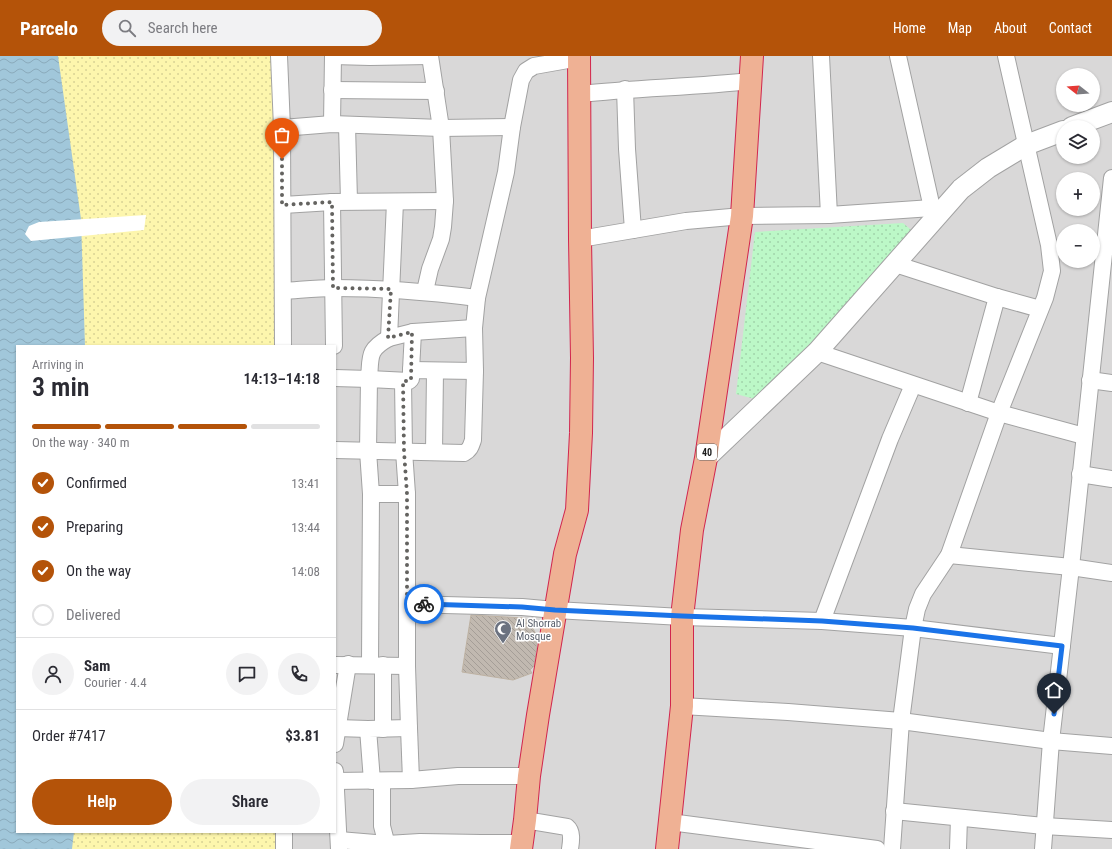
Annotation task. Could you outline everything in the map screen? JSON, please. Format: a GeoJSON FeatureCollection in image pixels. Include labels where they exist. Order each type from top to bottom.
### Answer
{"type":"FeatureCollection","features":[{"type":"Feature","properties":{"kind":"highway","name":"40"},"geometry":{"type":"LineString","coordinates":[[668,849],[682,706],[682,616],[692,530],[706,458],[742,216],[752,56]]}},
{"type":"Feature","properties":{"kind":"highway"},"geometry":{"type":"LineString","coordinates":[[522,846],[529,776],[555,610],[565,554],[576,510],[581,433],[582,366],[579,57]]}},
{"type":"Feature","properties":{"kind":"street"},"geometry":{"type":"LineString","coordinates":[[279,56],[282,128],[283,345]]}},
{"type":"Feature","properties":{"kind":"street"},"geometry":{"type":"LineString","coordinates":[[349,201],[340,125],[332,90],[333,56],[430,56],[441,128],[445,201],[441,239],[424,291]]}},
{"type":"Feature","properties":{"kind":"street"},"geometry":{"type":"LineString","coordinates":[[821,56],[829,214]]}},
{"type":"Feature","properties":{"kind":"street"},"geometry":{"type":"LineString","coordinates":[[898,56],[934,213]]}},
{"type":"Feature","properties":{"kind":"street"},"geometry":{"type":"LineString","coordinates":[[892,849],[901,720],[913,628],[917,609],[923,594],[949,555],[1051,277],[1052,265],[1049,245],[1006,56]]}},
{"type":"Feature","properties":{"kind":"street"},"geometry":{"type":"LineString","coordinates":[[336,450],[464,453],[471,446],[473,440],[475,371],[474,328],[477,298],[506,172],[512,127],[521,80],[526,71],[534,66],[579,57]]}},
{"type":"Feature","properties":{"kind":"street"},"geometry":{"type":"LineString","coordinates":[[580,94],[625,89],[710,85],[751,81]]}},
{"type":"Feature","properties":{"kind":"street"},"geometry":{"type":"LineString","coordinates":[[625,89],[626,149],[633,230]]}},
{"type":"Feature","properties":{"kind":"street"},"geometry":{"type":"LineString","coordinates":[[332,90],[436,91]]}},
{"type":"Feature","properties":{"kind":"street"},"geometry":{"type":"LineString","coordinates":[[1091,120],[1112,112]]}},
{"type":"Feature","properties":{"kind":"street"},"geometry":{"type":"LineString","coordinates":[[282,128],[340,125],[441,128],[512,127]]}},
{"type":"Feature","properties":{"kind":"street"},"geometry":{"type":"LineString","coordinates":[[706,458],[817,352],[895,264],[934,213],[988,168],[1026,145],[1056,133]]}},
{"type":"Feature","properties":{"kind":"street"},"geometry":{"type":"LineString","coordinates":[[1043,849],[1051,742],[1090,380],[1109,220],[1112,178]]}},
{"type":"Feature","properties":{"kind":"street"},"geometry":{"type":"LineString","coordinates":[[282,205],[349,201],[445,201]]}},
{"type":"Feature","properties":{"kind":"street"},"geometry":{"type":"LineString","coordinates":[[332,202],[334,345]]}},
{"type":"Feature","properties":{"kind":"street"},"geometry":{"type":"LineString","coordinates":[[388,338],[395,202]]}},
{"type":"Feature","properties":{"kind":"street"},"geometry":{"type":"LineString","coordinates":[[580,239],[686,221],[742,216],[934,213]]}},
{"type":"Feature","properties":{"kind":"street"},"geometry":{"type":"LineString","coordinates":[[895,264],[997,297],[1040,309]]}},
{"type":"Feature","properties":{"kind":"street"},"geometry":{"type":"LineString","coordinates":[[283,291],[333,288],[391,289],[424,291],[477,298]]}},
{"type":"Feature","properties":{"kind":"street"},"geometry":{"type":"LineString","coordinates":[[968,403],[997,297]]}},
{"type":"Feature","properties":{"kind":"street"},"geometry":{"type":"LineString","coordinates":[[387,846],[383,834],[377,781],[377,665],[368,451],[369,379],[373,349],[388,338],[412,332],[474,328]]}},
{"type":"Feature","properties":{"kind":"street"},"geometry":{"type":"LineString","coordinates":[[411,780],[407,666],[407,494],[404,451],[407,376],[412,332]]}},
{"type":"Feature","properties":{"kind":"street"},"geometry":{"type":"LineString","coordinates":[[817,352],[968,403],[1084,436]]}},
{"type":"Feature","properties":{"kind":"street"},"geometry":{"type":"LineString","coordinates":[[336,378],[369,379],[407,376],[435,371],[475,371]]}},
{"type":"Feature","properties":{"kind":"street"},"geometry":{"type":"LineString","coordinates":[[434,452],[435,371]]}},
{"type":"Feature","properties":{"kind":"street"},"geometry":{"type":"LineString","coordinates":[[1090,380],[1112,383]]}},
{"type":"Feature","properties":{"kind":"street"},"geometry":{"type":"LineString","coordinates":[[822,621],[890,439],[913,385]]}},
{"type":"Feature","properties":{"kind":"street"},"geometry":{"type":"LineString","coordinates":[[1080,474],[1112,479]]}},
{"type":"Feature","properties":{"kind":"street"},"geometry":{"type":"LineString","coordinates":[[371,494],[407,494]]}},
{"type":"Feature","properties":{"kind":"street"},"geometry":{"type":"LineString","coordinates":[[949,555],[1071,567],[1112,573]]}},
{"type":"Feature","properties":{"kind":"street"},"geometry":{"type":"LineString","coordinates":[[407,604],[522,607],[682,616],[822,621],[913,628],[1062,646]]}},
{"type":"Feature","properties":{"kind":"street"},"geometry":{"type":"LineString","coordinates":[[336,736],[342,664],[407,666]]}},
{"type":"Feature","properties":{"kind":"street"},"geometry":{"type":"LineString","coordinates":[[682,706],[901,720],[1051,742],[1112,746]]}},
{"type":"Feature","properties":{"kind":"street"},"geometry":{"type":"LineString","coordinates":[[337,728],[409,728]]}},
{"type":"Feature","properties":{"kind":"street"},"geometry":{"type":"LineString","coordinates":[[336,777],[377,781],[458,776],[529,776]]}},
{"type":"Feature","properties":{"kind":"street"},"geometry":{"type":"LineString","coordinates":[[336,794],[339,844],[387,846],[420,842],[522,846]]}},
{"type":"Feature","properties":{"kind":"street"},"geometry":{"type":"LineString","coordinates":[[894,811],[1044,826],[1112,830]]}},
{"type":"Feature","properties":{"kind":"street"},"geometry":{"type":"LineString","coordinates":[[958,849],[959,818]]}},
{"type":"Feature","properties":{"kind":"street"},"geometry":{"type":"LineString","coordinates":[[525,820],[567,827],[571,832],[570,849]]}},
{"type":"Feature","properties":{"kind":"street"},"geometry":{"type":"LineString","coordinates":[[670,822],[806,844],[877,849]]}},
{"type":"Feature","properties":{"kind":"street"},"geometry":{"type":"LineString","coordinates":[[284,833],[284,849]]}},
{"type":"Feature","properties":{"kind":"shaded area"},"geometry":{"type":"Polygon","coordinates":[[[251,56],[1112,56],[1112,849],[278,849],[278,833],[336,833],[336,345],[261,345],[251,56]]]}},
{"type":"Feature","properties":{"kind":"sand"},"geometry":{"type":"Polygon","coordinates":[[[0,56],[283,56],[287,345],[16,345],[16,833],[292,833],[292,849],[0,849],[0,56]]]}},
{"type":"Feature","properties":{"kind":"green space"},"geometry":{"type":"Polygon","coordinates":[[[903,223],[916,234],[766,402],[736,394],[755,232],[903,223]]]}},
{"type":"Feature","properties":{"kind":"water"},"geometry":{"type":"Polygon","coordinates":[[[0,56],[58,56],[81,219],[85,345],[16,345],[16,833],[74,833],[72,849],[0,849],[0,56]]]}},
{"type":"Feature","properties":{"kind":"pier"},"geometry":{"type":"Polygon","coordinates":[[[146,215],[144,230],[31,241],[25,234],[29,226],[39,222],[146,215]]]}},
{"type":"Feature","properties":{"kind":"building","name":"Al Shorrab Mosque"},"geometry":{"type":"Polygon","coordinates":[[[471,615],[524,618],[530,623],[538,638],[534,666],[530,670],[532,673],[513,680],[462,672],[471,615]]]}},
{"type":"Feature","properties":{"kind":"way so far"},"geometry":{"type":"LineString","coordinates":[[282,159],[282,205],[332,202],[333,288],[391,289],[388,338],[412,332],[411,379],[410,381],[403,381],[404,451],[407,494],[407,604],[424,604]]}},
{"type":"Feature","properties":{"kind":"place","name":"Al Shorrab Mosque"},"geometry":{"type":"Point","coordinates":[503,644]}},
{"type":"Feature","properties":{"kind":"route"},"geometry":{"type":"LineString","coordinates":[[424,604],[822,621],[913,628],[1062,646],[1054,714]]}}]}
